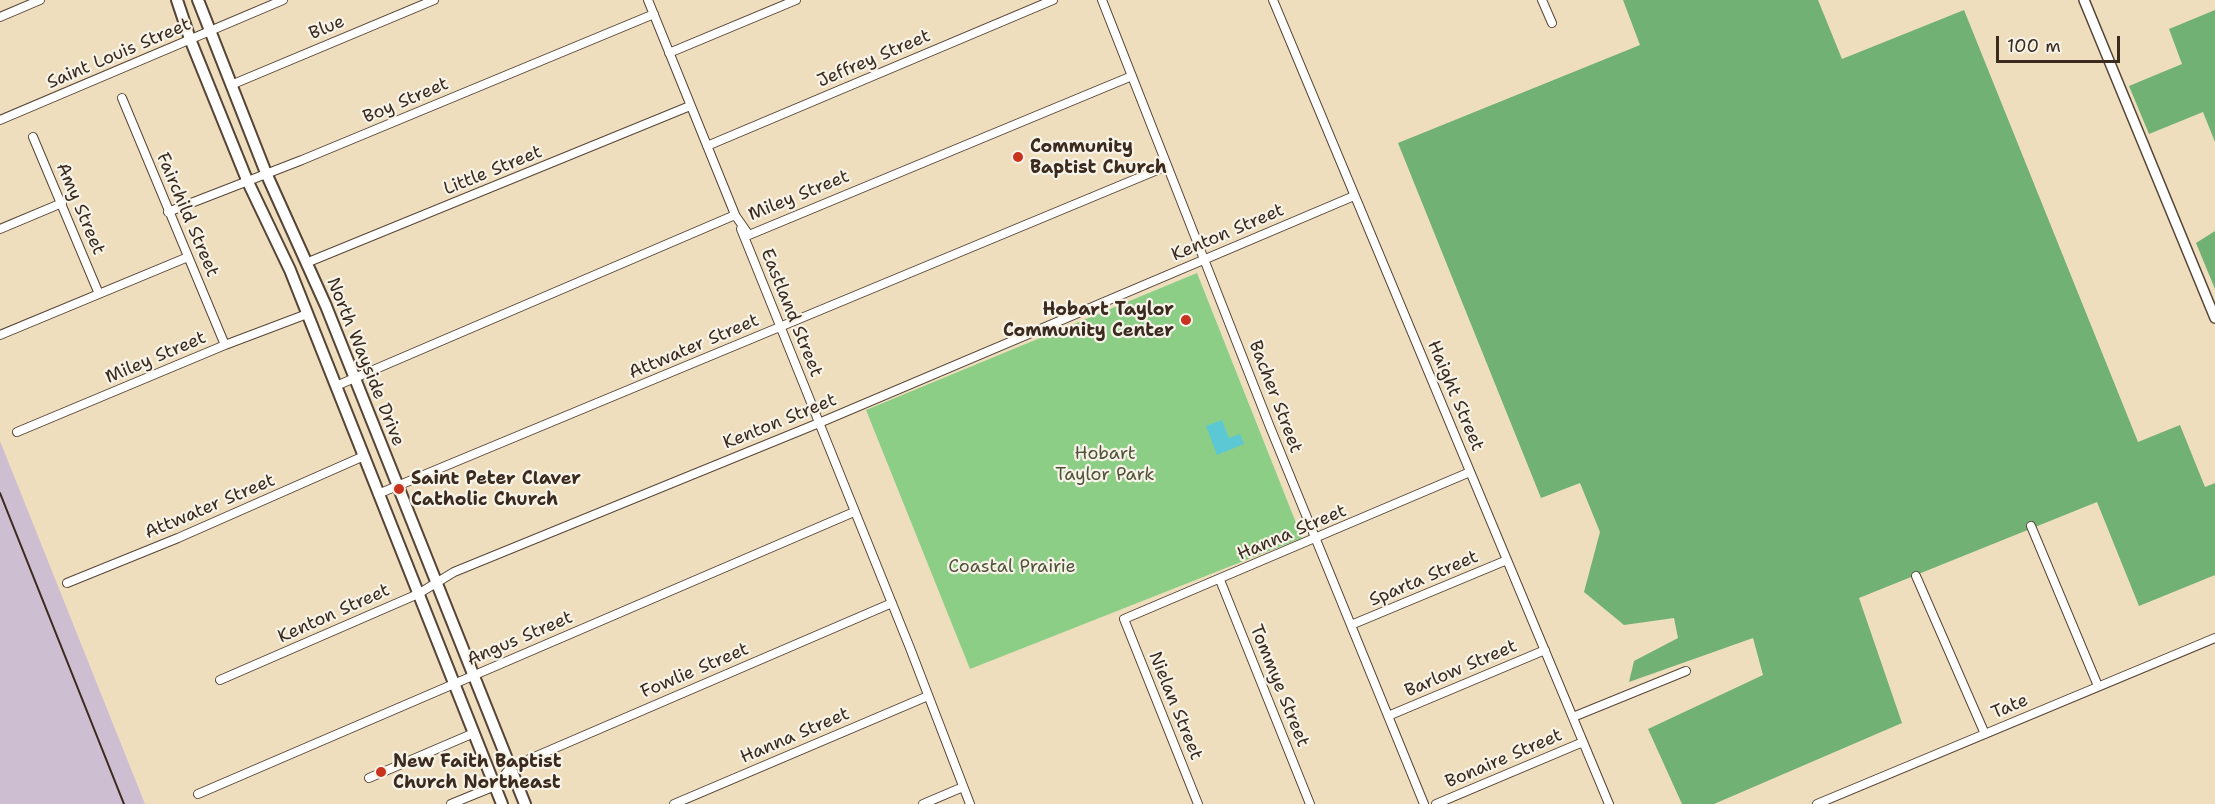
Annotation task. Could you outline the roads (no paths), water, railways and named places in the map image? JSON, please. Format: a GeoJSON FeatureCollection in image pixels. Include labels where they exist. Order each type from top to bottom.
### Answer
{"type":"FeatureCollection","features":[{"type":"Feature","properties":{"kind":"main road","name":"North Wayside Drive"},"geometry":{"type":"LineString","coordinates":[[177,0],[190,39],[247,180],[290,270],[502,804]]}},
{"type":"Feature","properties":{"kind":"main road","name":"North Wayside Drive"},"geometry":{"type":"LineString","coordinates":[[198,0],[266,173],[326,306],[525,804]]}},
{"type":"Feature","properties":{"kind":"main road"},"geometry":{"type":"LineString","coordinates":[[307,314],[326,306]]}},
{"type":"Feature","properties":{"kind":"street"},"geometry":{"type":"LineString","coordinates":[[0,17],[40,0]]}},
{"type":"Feature","properties":{"kind":"street","name":"Saint Louis Street"},"geometry":{"type":"LineString","coordinates":[[0,120],[283,0]]}},
{"type":"Feature","properties":{"kind":"street","name":"Blue"},"geometry":{"type":"LineString","coordinates":[[231,85],[434,0]]}},
{"type":"Feature","properties":{"kind":"street","name":"Eastland Street"},"geometry":{"type":"LineString","coordinates":[[648,0],[892,603],[970,804]]}},
{"type":"Feature","properties":{"kind":"street"},"geometry":{"type":"LineString","coordinates":[[669,53],[796,0]]}},
{"type":"Feature","properties":{"kind":"street","name":"Jeffrey Street"},"geometry":{"type":"LineString","coordinates":[[707,146],[1053,0]]}},
{"type":"Feature","properties":{"kind":"street","name":"Bacher Street"},"geometry":{"type":"LineString","coordinates":[[1102,0],[1270,427],[1424,804]]}},
{"type":"Feature","properties":{"kind":"street","name":"Haight Street"},"geometry":{"type":"LineString","coordinates":[[1273,0],[1609,804]]}},
{"type":"Feature","properties":{"kind":"street"},"geometry":{"type":"LineString","coordinates":[[1542,0],[1552,22]]}},
{"type":"Feature","properties":{"kind":"street"},"geometry":{"type":"LineString","coordinates":[[2084,0],[2215,318]]}},
{"type":"Feature","properties":{"kind":"street","name":"Boy Street"},"geometry":{"type":"LineString","coordinates":[[168,212],[314,155],[654,14]]}},
{"type":"Feature","properties":{"kind":"street","name":"Miley Street"},"geometry":{"type":"LineString","coordinates":[[336,386],[735,215],[749,235],[1132,76]]}},
{"type":"Feature","properties":{"kind":"street","name":"Fairchild Street"},"geometry":{"type":"LineString","coordinates":[[122,98],[225,345]]}},
{"type":"Feature","properties":{"kind":"street","name":"Little Street"},"geometry":{"type":"LineString","coordinates":[[306,263],[690,106]]}},
{"type":"Feature","properties":{"kind":"street","name":"Amy Street"},"geometry":{"type":"LineString","coordinates":[[33,137],[99,294]]}},
{"type":"Feature","properties":{"kind":"street","name":"Attwater Street"},"geometry":{"type":"LineString","coordinates":[[378,494],[1167,166]]}},
{"type":"Feature","properties":{"kind":"street","name":"Kenton Street"},"geometry":{"type":"LineString","coordinates":[[220,680],[418,594],[454,572],[819,423],[1354,196]]}},
{"type":"Feature","properties":{"kind":"street"},"geometry":{"type":"LineString","coordinates":[[0,229],[62,203]]}},
{"type":"Feature","properties":{"kind":"street"},"geometry":{"type":"LineString","coordinates":[[0,335],[188,257]]}},
{"type":"Feature","properties":{"kind":"street","name":"Miley Street"},"geometry":{"type":"LineString","coordinates":[[17,432],[225,345],[307,314]]}},
{"type":"Feature","properties":{"kind":"street","name":"Attwater Street"},"geometry":{"type":"LineString","coordinates":[[67,583],[178,538],[364,456]]}},
{"type":"Feature","properties":{"kind":"street","name":"Hanna Street"},"geometry":{"type":"LineString","coordinates":[[1124,619],[1470,472]]}},
{"type":"Feature","properties":{"kind":"street","name":"Angus Street"},"geometry":{"type":"LineString","coordinates":[[198,794],[854,512]]}},
{"type":"Feature","properties":{"kind":"street"},"geometry":{"type":"LineString","coordinates":[[2031,526],[2098,686]]}},
{"type":"Feature","properties":{"kind":"street","name":"Sparta Street"},"geometry":{"type":"LineString","coordinates":[[1352,625],[1507,560]]}},
{"type":"Feature","properties":{"kind":"street"},"geometry":{"type":"LineString","coordinates":[[1916,576],[1985,734]]}},
{"type":"Feature","properties":{"kind":"street","name":"Tommye Street"},"geometry":{"type":"LineString","coordinates":[[1220,580],[1310,804]]}},
{"type":"Feature","properties":{"kind":"street","name":"Fowlie Street"},"geometry":{"type":"LineString","coordinates":[[511,767],[892,603]]}},
{"type":"Feature","properties":{"kind":"street","name":"Nielan Street"},"geometry":{"type":"LineString","coordinates":[[1124,619],[1198,804]]}},
{"type":"Feature","properties":{"kind":"street","name":"Tate"},"geometry":{"type":"LineString","coordinates":[[1817,804],[2215,638]]}},
{"type":"Feature","properties":{"kind":"street","name":"Barlow Street"},"geometry":{"type":"LineString","coordinates":[[1388,716],[1545,650]]}},
{"type":"Feature","properties":{"kind":"street"},"geometry":{"type":"LineString","coordinates":[[1573,717],[1686,671]]}},
{"type":"Feature","properties":{"kind":"street","name":"Hanna Street"},"geometry":{"type":"LineString","coordinates":[[674,804],[928,696]]}},
{"type":"Feature","properties":{"kind":"street"},"geometry":{"type":"LineString","coordinates":[[369,778],[474,734]]}},
{"type":"Feature","properties":{"kind":"street","name":"Bonaire Street"},"geometry":{"type":"LineString","coordinates":[[1436,804],[1583,742]]}},
{"type":"Feature","properties":{"kind":"street"},"geometry":{"type":"LineString","coordinates":[[451,804],[495,786],[511,767]]}},
{"type":"Feature","properties":{"kind":"street"},"geometry":{"type":"LineString","coordinates":[[923,804],[963,787]]}},
{"type":"Feature","properties":{"kind":"water"},"geometry":{"type":"Polygon","coordinates":[[[1222,420],[1229,438],[1240,434],[1244,444],[1217,455],[1206,426],[1222,420]]]}},
{"type":"Feature","properties":{"kind":"railway"},"geometry":{"type":"LineString","coordinates":[[0,493],[124,804]]}},
{"type":"Feature","properties":{"kind":"place","name":"Community Baptist Church"},"geometry":{"type":"Point","coordinates":[1018,157]}},
{"type":"Feature","properties":{"kind":"place","name":"Hobart Taylor Community Center"},"geometry":{"type":"Point","coordinates":[1186,320]}},
{"type":"Feature","properties":{"kind":"place","name":"Saint Peter Claver Catholic Church"},"geometry":{"type":"Point","coordinates":[399,489]}},
{"type":"Feature","properties":{"kind":"place","name":"New Faith Baptist Church Northeast"},"geometry":{"type":"Point","coordinates":[381,772]}},
{"type":"Feature","properties":{"kind":"park label","name":"Hobart Taylor Park"},"geometry":{"type":"Point","coordinates":[1105,464]}},
{"type":"Feature","properties":{"kind":"park label","name":"Coastal Prairie"},"geometry":{"type":"Point","coordinates":[1012,567]}}]}
